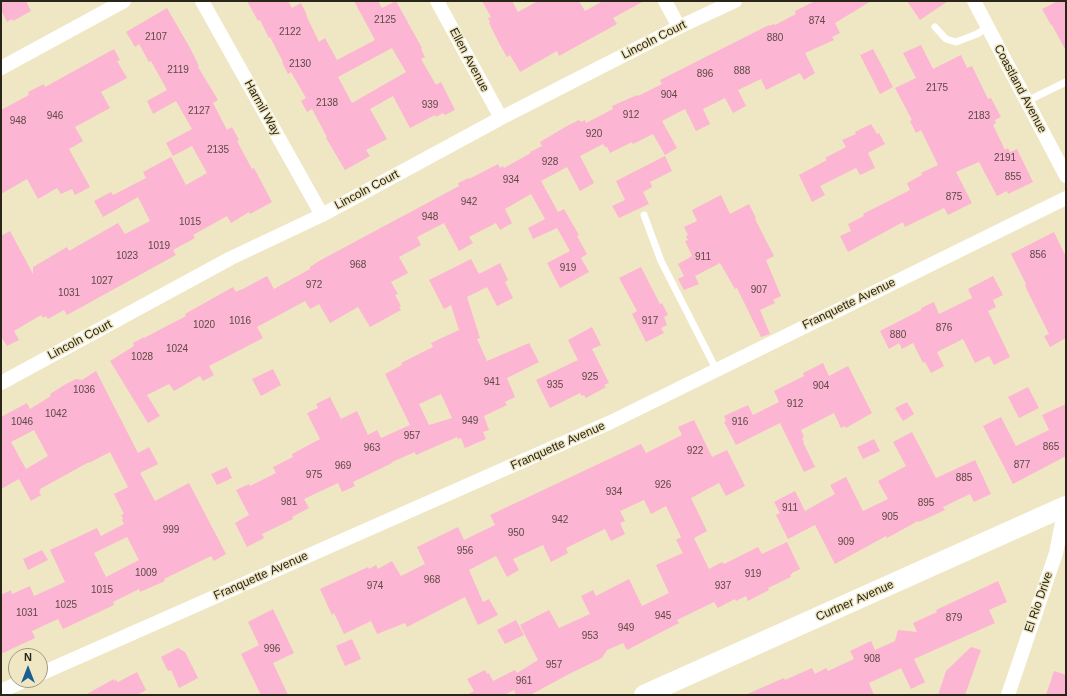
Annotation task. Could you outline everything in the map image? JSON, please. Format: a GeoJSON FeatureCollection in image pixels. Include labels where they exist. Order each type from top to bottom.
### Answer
{"type":"FeatureCollection","features":[{"type":"Feature","properties":{"kind":"main road","name":"Curtner Avenue"},"geometry":{"type":"LineString","coordinates":[[644,695],[1065,507]]}},
{"type":"Feature","properties":{"kind":"street"},"geometry":{"type":"LineString","coordinates":[[1,68],[124,1]]}},
{"type":"Feature","properties":{"kind":"street","name":"Harmil Way"},"geometry":{"type":"LineString","coordinates":[[202,1],[322,214]]}},
{"type":"Feature","properties":{"kind":"street","name":"Ellen Avenue"},"geometry":{"type":"LineString","coordinates":[[437,1],[501,118]]}},
{"type":"Feature","properties":{"kind":"street"},"geometry":{"type":"LineString","coordinates":[[665,1],[679,27]]}},
{"type":"Feature","properties":{"kind":"street","name":"Lincoln Court"},"geometry":{"type":"LineString","coordinates":[[1,382],[231,258],[322,214],[501,118],[679,27],[735,1]]}},
{"type":"Feature","properties":{"kind":"street","name":"Coastland Avenue"},"geometry":{"type":"LineString","coordinates":[[974,1],[1066,176]]}},
{"type":"Feature","properties":{"kind":"street","name":"Franquette Avenue"},"geometry":{"type":"LineString","coordinates":[[48,670],[611,422],[1066,198]]}},
{"type":"Feature","properties":{"kind":"street","name":"El Rio Drive"},"geometry":{"type":"LineString","coordinates":[[1008,695],[1056,553],[1065,507]]}},
{"type":"Feature","properties":{"kind":"lane"},"geometry":{"type":"LineString","coordinates":[[935,27],[946,39],[956,42],[977,34],[988,27]]}},
{"type":"Feature","properties":{"kind":"lane"},"geometry":{"type":"LineString","coordinates":[[1027,101],[1066,82]]}},
{"type":"Feature","properties":{"kind":"lane"},"geometry":{"type":"LineString","coordinates":[[644,215],[661,261],[716,370]]}},
{"type":"Feature","properties":{"kind":"building"},"geometry":{"type":"Polygon","coordinates":[[[1,1],[26,1],[31,11],[13,21],[12,19],[7,22],[1,10],[1,1]]]}},
{"type":"Feature","properties":{"kind":"building"},"geometry":{"type":"Polygon","coordinates":[[[247,1],[288,1],[292,8],[301,3],[319,42],[325,38],[337,60],[375,40],[354,1],[378,1],[382,8],[396,1],[422,48],[421,49],[425,57],[421,59],[436,85],[441,82],[455,110],[445,115],[443,113],[436,117],[435,115],[410,128],[393,96],[370,109],[387,139],[366,150],[370,156],[345,170],[326,138],[327,137],[312,109],[307,112],[301,101],[306,98],[291,72],[288,74],[270,37],[269,38],[260,20],[258,21],[247,1]],[[392,48],[338,77],[352,103],[406,72],[392,48]]]}},
{"type":"Feature","properties":{"kind":"building"},"geometry":{"type":"Polygon","coordinates":[[[482,1],[512,1],[518,12],[538,1],[579,1],[585,11],[603,1],[644,1],[613,18],[617,24],[559,56],[557,51],[520,72],[510,55],[507,57],[500,45],[489,23],[488,18],[491,17],[482,1]]]}},
{"type":"Feature","properties":{"kind":"building"},"geometry":{"type":"Polygon","coordinates":[[[815,1],[871,1],[835,23],[840,33],[832,37],[834,40],[805,53],[815,73],[804,80],[800,73],[766,90],[761,79],[738,90],[746,106],[733,113],[725,98],[703,109],[710,124],[696,131],[685,109],[662,121],[677,148],[665,155],[653,134],[610,153],[607,147],[603,144],[580,156],[594,183],[580,191],[567,167],[541,181],[558,212],[564,209],[579,235],[577,236],[587,254],[581,258],[589,272],[560,288],[547,263],[570,251],[557,228],[533,239],[528,228],[545,219],[531,194],[505,209],[512,223],[500,230],[496,223],[469,237],[473,243],[459,251],[444,223],[417,237],[421,245],[399,257],[408,273],[391,282],[398,294],[395,295],[401,306],[399,307],[401,310],[370,327],[358,307],[330,323],[319,304],[310,309],[305,301],[257,327],[263,338],[209,366],[214,375],[203,381],[200,376],[174,391],[169,384],[147,395],[160,416],[148,423],[110,361],[134,346],[133,343],[186,316],[185,314],[233,287],[236,292],[267,276],[274,289],[310,269],[310,267],[319,261],[459,186],[458,183],[498,164],[500,168],[503,166],[504,168],[542,146],[540,142],[567,126],[579,120],[581,122],[585,120],[586,123],[613,109],[612,106],[637,95],[638,96],[662,84],[660,80],[769,25],[775,25],[796,14],[795,11],[815,1]]]}},
{"type":"Feature","properties":{"kind":"building"},"geometry":{"type":"Polygon","coordinates":[[[907,1],[948,1],[920,20],[907,1]]]}},
{"type":"Feature","properties":{"kind":"building"},"geometry":{"type":"Polygon","coordinates":[[[1058,1],[1066,1],[1066,51],[1042,9],[1058,1]]]}},
{"type":"Feature","properties":{"kind":"building"},"geometry":{"type":"Polygon","coordinates":[[[167,8],[190,48],[199,66],[198,67],[218,100],[213,103],[227,130],[232,127],[239,140],[237,141],[252,169],[254,168],[272,202],[250,214],[249,212],[231,223],[227,216],[193,235],[195,238],[173,250],[176,255],[67,315],[64,310],[48,319],[46,316],[43,318],[41,315],[14,331],[19,340],[7,346],[1,338],[1,236],[10,231],[33,274],[33,267],[67,247],[69,251],[118,223],[125,234],[150,221],[138,197],[103,217],[94,201],[111,192],[113,195],[146,178],[143,172],[171,157],[186,185],[207,173],[192,146],[173,156],[166,143],[192,129],[176,101],[153,114],[147,101],[167,90],[151,61],[149,62],[139,44],[135,47],[126,32],[167,8]]]}},
{"type":"Feature","properties":{"kind":"building"},"geometry":{"type":"Polygon","coordinates":[[[921,45],[933,69],[961,55],[967,68],[972,66],[988,99],[991,98],[1001,117],[995,120],[996,123],[993,125],[1005,150],[1008,148],[1010,152],[1017,149],[1033,182],[1008,194],[1007,191],[997,196],[979,162],[956,172],[972,203],[948,215],[944,208],[905,227],[903,222],[848,252],[840,236],[851,231],[848,224],[864,216],[863,214],[910,190],[907,183],[922,175],[921,173],[938,165],[921,130],[916,133],[910,121],[912,120],[895,88],[916,78],[903,53],[921,45]]]}},
{"type":"Feature","properties":{"kind":"building"},"geometry":{"type":"Polygon","coordinates":[[[114,49],[120,60],[117,61],[127,78],[101,92],[110,108],[75,127],[83,141],[69,149],[90,187],[75,195],[72,189],[61,194],[57,188],[38,199],[27,179],[1,194],[1,110],[29,95],[28,92],[44,84],[45,87],[114,49]]]}},
{"type":"Feature","properties":{"kind":"building"},"geometry":{"type":"Polygon","coordinates":[[[873,49],[893,87],[880,94],[860,55],[873,49]]]}},
{"type":"Feature","properties":{"kind":"building"},"geometry":{"type":"Polygon","coordinates":[[[871,124],[877,134],[879,133],[885,144],[868,153],[875,168],[860,175],[856,168],[820,186],[825,195],[812,202],[799,175],[827,160],[825,158],[846,147],[842,140],[856,134],[855,132],[871,124]]]}},
{"type":"Feature","properties":{"kind":"building"},"geometry":{"type":"Polygon","coordinates":[[[665,156],[672,171],[650,182],[652,187],[643,192],[649,204],[619,218],[612,206],[625,200],[616,181],[665,156]]]}},
{"type":"Feature","properties":{"kind":"building"},"geometry":{"type":"Polygon","coordinates":[[[721,195],[730,214],[749,204],[774,256],[766,260],[781,296],[773,300],[775,303],[760,310],[770,334],[761,337],[737,288],[735,289],[720,263],[695,276],[699,284],[684,290],[678,279],[684,276],[678,264],[692,256],[685,241],[688,240],[686,236],[688,235],[684,227],[697,221],[692,210],[721,195]]]}},
{"type":"Feature","properties":{"kind":"building"},"geometry":{"type":"Polygon","coordinates":[[[1054,232],[1066,257],[1066,338],[1050,347],[1044,336],[1049,334],[1011,254],[1054,232]]]}},
{"type":"Feature","properties":{"kind":"building"},"geometry":{"type":"Polygon","coordinates":[[[471,259],[479,274],[500,263],[508,280],[505,282],[513,298],[497,306],[487,287],[467,297],[480,338],[477,339],[487,361],[529,343],[539,362],[507,378],[515,397],[505,402],[507,405],[484,416],[489,430],[483,432],[486,439],[465,448],[461,438],[458,439],[457,437],[416,455],[415,452],[392,462],[353,482],[355,486],[342,492],[338,483],[304,499],[309,508],[292,517],[293,519],[262,534],[264,538],[247,547],[235,523],[249,515],[236,490],[249,484],[250,486],[276,473],[273,467],[293,457],[292,454],[320,439],[307,413],[318,408],[316,404],[330,397],[341,419],[357,411],[368,435],[377,430],[381,438],[410,425],[385,374],[402,365],[401,363],[433,347],[431,343],[459,330],[451,305],[444,309],[429,280],[471,259]],[[441,394],[419,404],[429,425],[452,418],[441,394]]]}},
{"type":"Feature","properties":{"kind":"building"},"geometry":{"type":"Polygon","coordinates":[[[641,267],[660,304],[662,303],[668,315],[664,317],[667,325],[661,328],[664,333],[646,342],[632,314],[637,311],[619,278],[641,267]]]}},
{"type":"Feature","properties":{"kind":"building"},"geometry":{"type":"Polygon","coordinates":[[[993,276],[1003,295],[993,300],[996,307],[988,311],[1010,357],[994,365],[989,356],[975,363],[963,339],[937,352],[944,366],[931,373],[925,362],[923,363],[913,343],[902,349],[899,343],[889,349],[880,331],[934,302],[939,314],[972,298],[968,289],[993,276]]]}},
{"type":"Feature","properties":{"kind":"building"},"geometry":{"type":"Polygon","coordinates":[[[592,327],[601,345],[592,349],[609,383],[604,385],[606,387],[586,398],[580,393],[550,408],[536,380],[578,360],[568,340],[592,327]]]}},
{"type":"Feature","properties":{"kind":"building"},"geometry":{"type":"Polygon","coordinates":[[[823,363],[829,376],[848,366],[872,413],[846,428],[845,426],[841,428],[834,413],[801,430],[804,437],[802,438],[803,442],[815,467],[804,472],[780,423],[736,445],[724,422],[726,421],[724,416],[748,405],[753,415],[779,402],[774,391],[804,376],[803,373],[823,363]]]}},
{"type":"Feature","properties":{"kind":"building"},"geometry":{"type":"Polygon","coordinates":[[[273,369],[281,385],[261,396],[252,379],[273,369]]]}},
{"type":"Feature","properties":{"kind":"building"},"geometry":{"type":"Polygon","coordinates":[[[96,371],[138,453],[149,447],[158,464],[140,473],[155,501],[189,483],[226,554],[214,561],[211,556],[164,579],[165,581],[140,592],[139,589],[113,602],[114,605],[63,629],[58,619],[32,631],[35,638],[14,648],[8,648],[8,651],[1,654],[1,595],[11,590],[12,594],[30,586],[34,596],[65,582],[50,550],[97,528],[101,536],[124,524],[121,515],[124,514],[114,494],[128,487],[110,452],[40,489],[41,490],[39,491],[41,495],[31,501],[19,479],[1,489],[1,417],[27,403],[30,409],[51,396],[50,394],[76,379],[82,380],[96,371]],[[34,430],[11,442],[26,469],[48,456],[34,430]],[[127,537],[94,553],[106,577],[139,560],[127,537]]]}},
{"type":"Feature","properties":{"kind":"building"},"geometry":{"type":"Polygon","coordinates":[[[1028,387],[1039,408],[1019,418],[1008,397],[1028,387]]]}},
{"type":"Feature","properties":{"kind":"building"},"geometry":{"type":"Polygon","coordinates":[[[907,402],[914,414],[903,421],[895,408],[907,402]]]}},
{"type":"Feature","properties":{"kind":"building"},"geometry":{"type":"Polygon","coordinates":[[[1066,404],[1066,456],[1013,484],[983,426],[1001,417],[1016,446],[1049,430],[1042,415],[1066,404]]]}},
{"type":"Feature","properties":{"kind":"building"},"geometry":{"type":"Polygon","coordinates":[[[694,420],[712,457],[727,450],[745,486],[726,496],[719,483],[691,498],[707,531],[694,538],[709,569],[722,562],[724,564],[758,547],[762,554],[787,542],[800,569],[792,573],[790,575],[791,577],[768,588],[769,590],[748,601],[746,596],[736,601],[735,599],[718,608],[714,602],[677,620],[679,623],[627,650],[623,643],[607,650],[602,658],[530,695],[516,695],[514,690],[504,695],[467,695],[474,691],[467,679],[485,670],[487,674],[489,673],[493,681],[515,670],[517,673],[538,660],[520,625],[549,610],[559,628],[590,614],[581,596],[593,590],[596,596],[629,579],[642,606],[669,593],[656,565],[683,553],[676,540],[681,537],[666,506],[651,514],[644,500],[620,511],[625,521],[620,523],[625,534],[611,541],[605,529],[566,548],[568,553],[551,562],[543,545],[513,559],[519,570],[507,577],[496,556],[469,570],[483,602],[489,599],[498,615],[478,625],[465,597],[407,627],[405,623],[377,634],[371,621],[344,634],[334,613],[332,615],[320,589],[368,567],[369,569],[376,565],[378,569],[392,561],[401,576],[425,564],[417,547],[458,527],[464,540],[495,525],[490,515],[641,444],[646,453],[682,435],[678,427],[694,420]]]}},
{"type":"Feature","properties":{"kind":"building"},"geometry":{"type":"Polygon","coordinates":[[[912,432],[936,478],[975,460],[991,494],[974,502],[970,494],[943,507],[945,510],[919,522],[918,521],[887,538],[886,536],[835,564],[815,525],[788,539],[776,515],[780,513],[774,502],[795,491],[805,511],[835,494],[830,485],[846,477],[863,511],[888,499],[878,481],[906,466],[893,442],[912,432]]]}},
{"type":"Feature","properties":{"kind":"building"},"geometry":{"type":"Polygon","coordinates":[[[874,439],[880,451],[863,459],[857,447],[874,439]]]}},
{"type":"Feature","properties":{"kind":"building"},"geometry":{"type":"Polygon","coordinates":[[[227,467],[232,478],[217,485],[211,474],[227,467]]]}},
{"type":"Feature","properties":{"kind":"building"},"geometry":{"type":"Polygon","coordinates":[[[42,550],[48,560],[28,570],[23,559],[42,550]]]}},
{"type":"Feature","properties":{"kind":"building"},"geometry":{"type":"Polygon","coordinates":[[[998,581],[1007,602],[989,610],[995,623],[914,659],[925,682],[911,689],[901,668],[869,683],[874,695],[745,695],[812,668],[815,674],[826,668],[828,671],[854,659],[850,651],[871,641],[875,650],[895,641],[898,630],[917,632],[913,623],[937,612],[936,610],[998,581]]]}},
{"type":"Feature","properties":{"kind":"building"},"geometry":{"type":"Polygon","coordinates":[[[273,609],[294,653],[273,663],[288,695],[261,695],[241,654],[259,645],[248,622],[273,609]]]}},
{"type":"Feature","properties":{"kind":"building"},"geometry":{"type":"Polygon","coordinates":[[[516,620],[524,635],[505,644],[497,630],[516,620]]]}},
{"type":"Feature","properties":{"kind":"building"},"geometry":{"type":"Polygon","coordinates":[[[352,639],[361,659],[345,666],[336,646],[352,639]]]}},
{"type":"Feature","properties":{"kind":"building"},"geometry":{"type":"Polygon","coordinates":[[[971,647],[981,650],[965,695],[938,695],[946,671],[971,647]]]}},
{"type":"Feature","properties":{"kind":"building"},"geometry":{"type":"Polygon","coordinates":[[[178,648],[185,652],[198,678],[179,688],[171,670],[168,671],[161,657],[178,648]]]}},
{"type":"Feature","properties":{"kind":"building"},"geometry":{"type":"Polygon","coordinates":[[[1054,671],[1066,675],[1066,695],[1046,695],[1054,671]]]}},
{"type":"Feature","properties":{"kind":"building"},"geometry":{"type":"Polygon","coordinates":[[[137,672],[146,690],[137,695],[85,695],[114,679],[114,681],[116,680],[118,682],[137,672]]]}}]}
